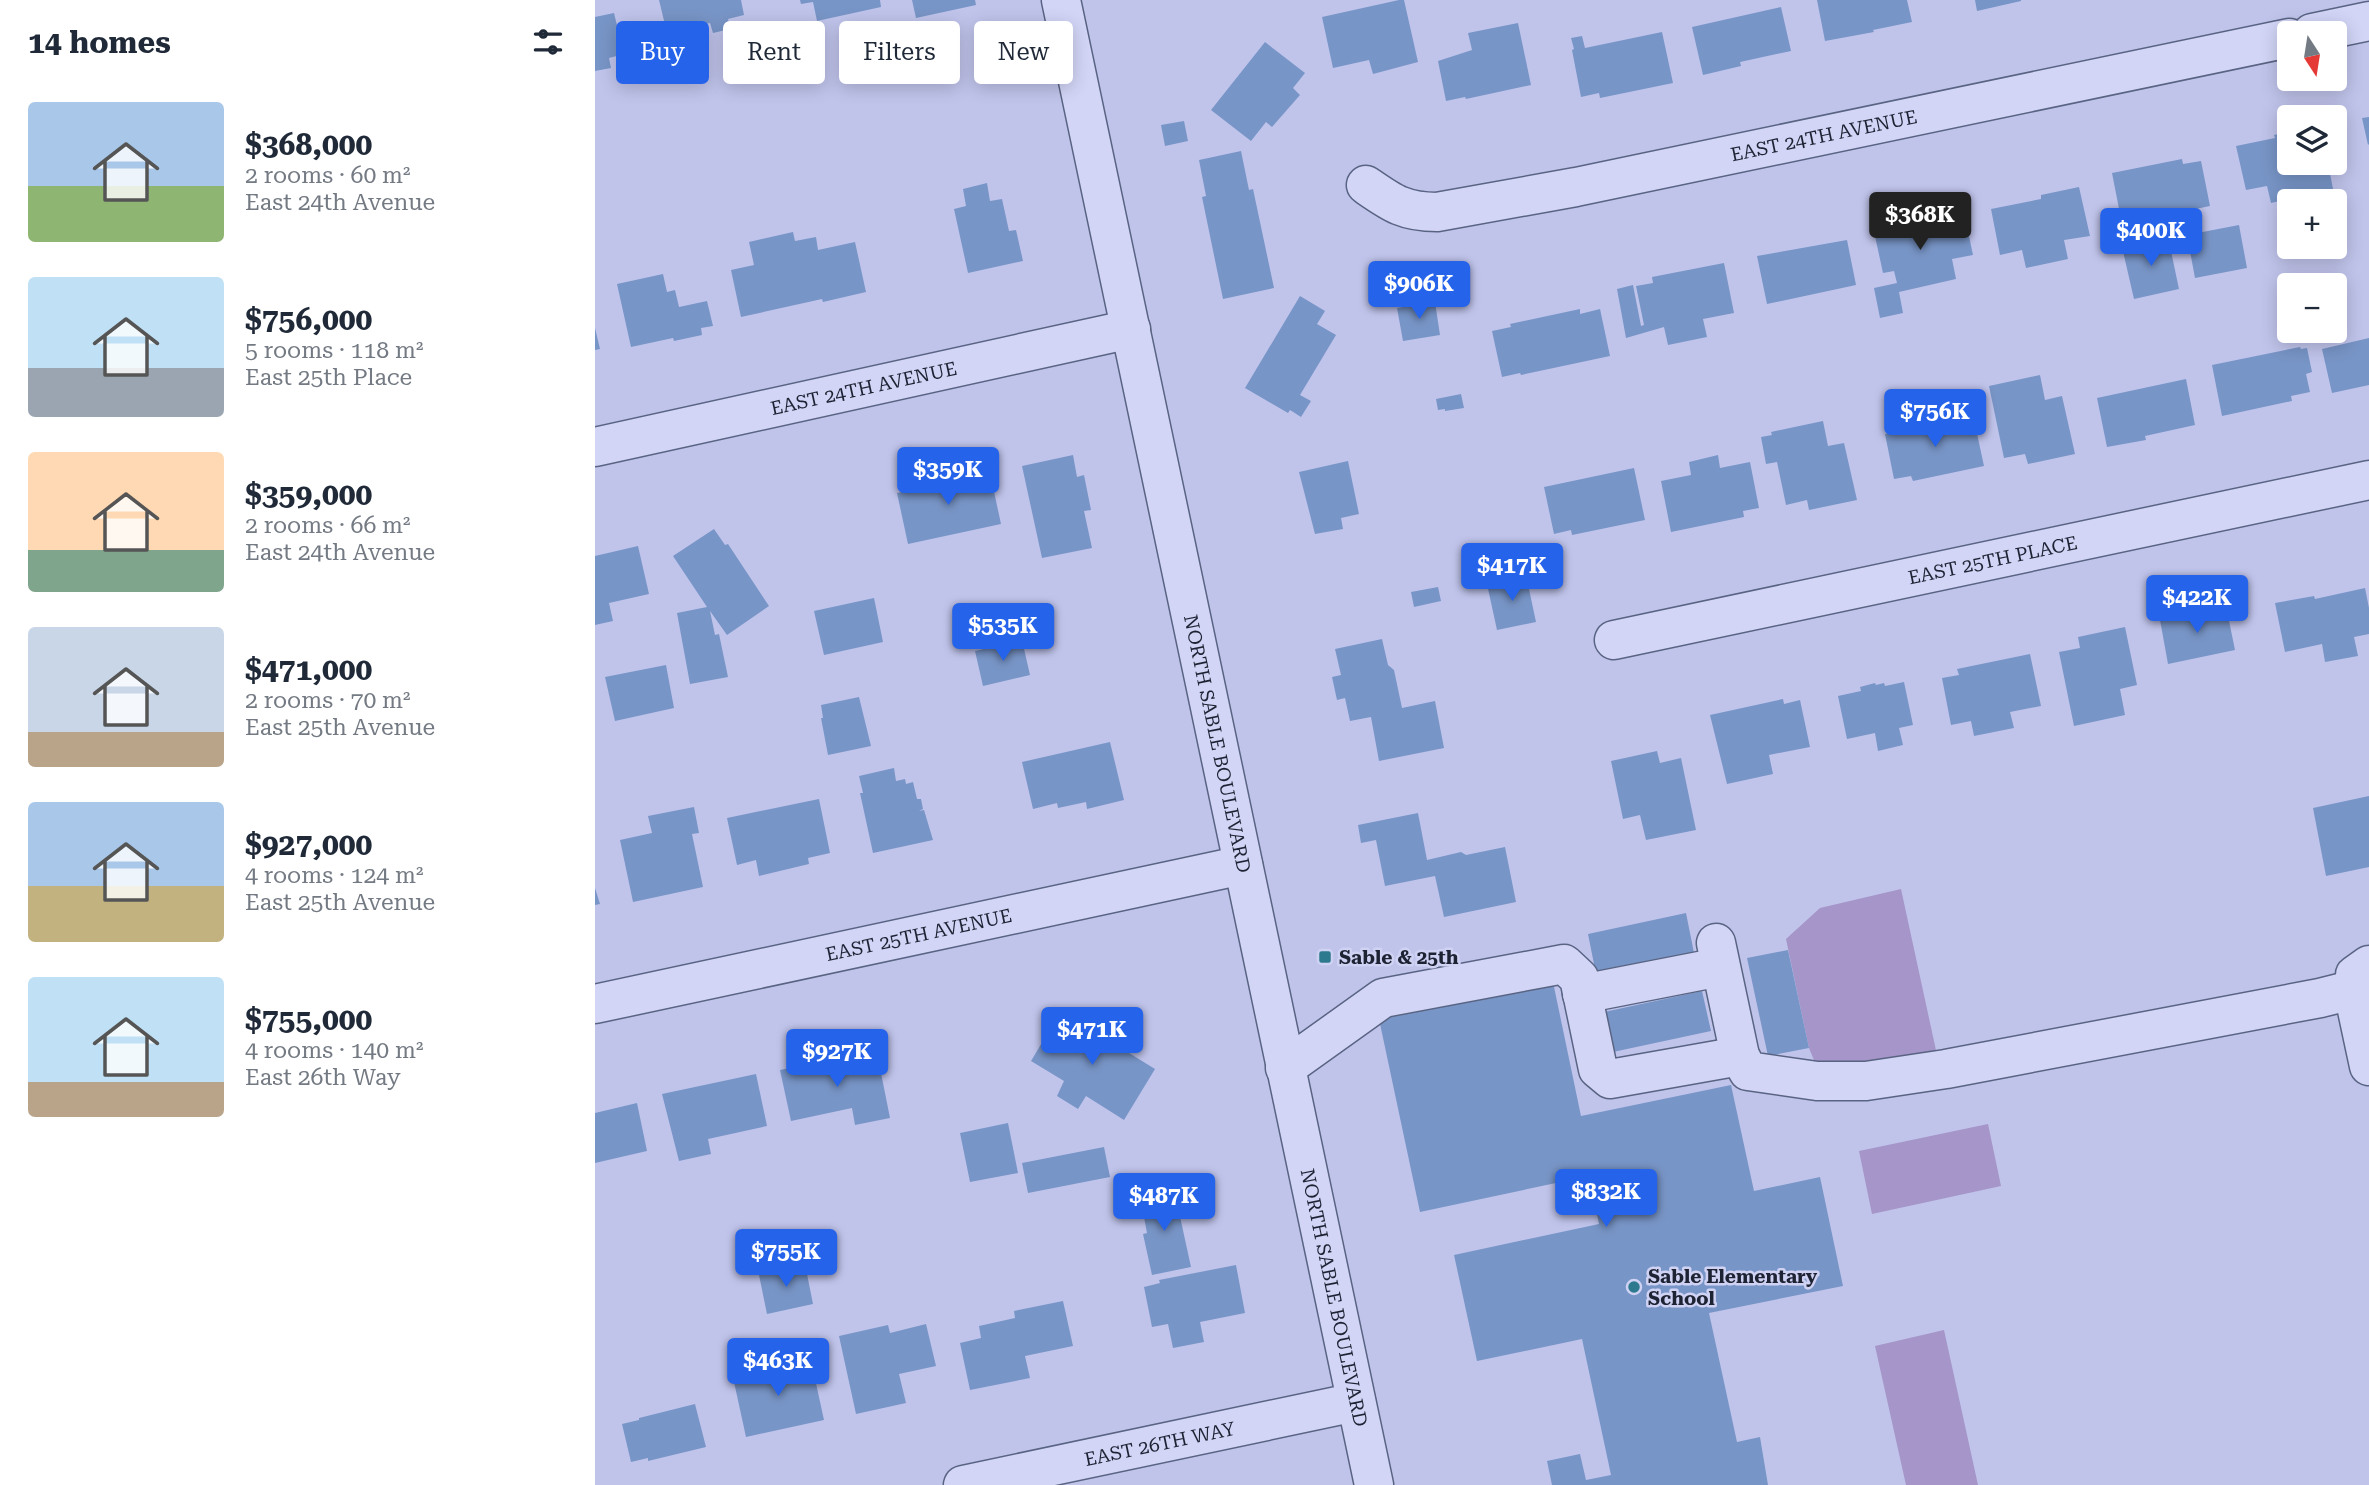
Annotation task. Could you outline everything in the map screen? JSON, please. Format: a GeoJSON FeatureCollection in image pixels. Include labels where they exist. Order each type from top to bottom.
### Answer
{"type":"FeatureCollection","features":[{"type":"Feature","properties":{"kind":"street","name":"NORTH SABLE BOULEVARD"},"geometry":{"type":"LineString","coordinates":[[1061,0],[1374,1485]]}},
{"type":"Feature","properties":{"kind":"street"},"geometry":{"type":"LineString","coordinates":[[2347,26],[2369,21]]}},
{"type":"Feature","properties":{"kind":"street","name":"EAST 24TH AVENUE"},"geometry":{"type":"LineString","coordinates":[[1366,185],[1397,206],[1415,212],[1437,212],[1576,187],[2277,41]]}},
{"type":"Feature","properties":{"kind":"street","name":"EAST 24TH AVENUE"},"geometry":{"type":"LineString","coordinates":[[595,447],[1131,330]]}},
{"type":"Feature","properties":{"kind":"street","name":"EAST 25TH PLACE"},"geometry":{"type":"LineString","coordinates":[[1615,640],[2369,480]]}},
{"type":"Feature","properties":{"kind":"street","name":"EAST 25TH AVENUE"},"geometry":{"type":"LineString","coordinates":[[595,1004],[1243,865]]}},
{"type":"Feature","properties":{"kind":"street"},"geometry":{"type":"LineString","coordinates":[[1581,994],[1718,955],[1739,1056],[1748,1071],[1817,1081],[1866,1081],[1999,1059],[2320,998],[2360,976]]}},
{"type":"Feature","properties":{"kind":"street"},"geometry":{"type":"LineString","coordinates":[[1285,1068],[1383,998],[1564,964],[1579,978],[1598,1069],[1610,1079],[1739,1056]]}},
{"type":"Feature","properties":{"kind":"street"},"geometry":{"type":"LineString","coordinates":[[2360,976],[2357,1010],[2369,1066]]}},
{"type":"Feature","properties":{"kind":"street","name":"EAST 26TH WAY"},"geometry":{"type":"LineString","coordinates":[[963,1485],[1356,1402]]}},
{"type":"Feature","properties":{"kind":"shaded area"},"geometry":{"type":"Polygon","coordinates":[[[1901,889],[1937,1055],[1863,1066],[1816,1065],[1809,1048],[1786,939],[1820,908],[1901,889]]]}},
{"type":"Feature","properties":{"kind":"shaded area"},"geometry":{"type":"Polygon","coordinates":[[[1988,1124],[2001,1186],[1872,1214],[1859,1151],[1988,1124]]]}},
{"type":"Feature","properties":{"kind":"shaded area"},"geometry":{"type":"Polygon","coordinates":[[[1944,1330],[1978,1485],[1906,1485],[1875,1346],[1944,1330]]]}},
{"type":"Feature","properties":{"kind":"building"},"geometry":{"type":"Polygon","coordinates":[[[659,0],[741,0],[744,15],[723,21],[723,31],[713,33],[709,21],[664,21],[659,0]]]}},
{"type":"Feature","properties":{"kind":"building"},"geometry":{"type":"Polygon","coordinates":[[[800,0],[880,0],[881,7],[817,21],[813,2],[801,4],[800,0]]]}},
{"type":"Feature","properties":{"kind":"building"},"geometry":{"type":"Polygon","coordinates":[[[912,0],[975,0],[976,5],[916,18],[912,0]]]}},
{"type":"Feature","properties":{"kind":"building"},"geometry":{"type":"Polygon","coordinates":[[[1404,0],[1418,62],[1373,74],[1369,60],[1333,68],[1322,17],[1404,0]]]}},
{"type":"Feature","properties":{"kind":"building"},"geometry":{"type":"Polygon","coordinates":[[[1817,0],[1907,0],[1912,22],[1825,41],[1817,0]]]}},
{"type":"Feature","properties":{"kind":"building"},"geometry":{"type":"Polygon","coordinates":[[[1975,0],[2021,0],[2021,1],[1977,11],[1975,0]]]}},
{"type":"Feature","properties":{"kind":"building"},"geometry":{"type":"Polygon","coordinates":[[[1781,7],[1791,51],[1740,62],[1741,66],[1703,75],[1692,27],[1781,7]]]}},
{"type":"Feature","properties":{"kind":"building"},"geometry":{"type":"Polygon","coordinates":[[[614,13],[616,56],[609,58],[611,68],[595,71],[595,17],[614,13]]]}},
{"type":"Feature","properties":{"kind":"building"},"geometry":{"type":"Polygon","coordinates":[[[1518,23],[1531,85],[1446,101],[1438,61],[1472,50],[1468,33],[1518,23]]]}},
{"type":"Feature","properties":{"kind":"building"},"geometry":{"type":"Polygon","coordinates":[[[1662,32],[1673,83],[1600,98],[1599,93],[1581,97],[1571,38],[1582,36],[1585,48],[1662,32]]]}},
{"type":"Feature","properties":{"kind":"building"},"geometry":{"type":"Polygon","coordinates":[[[1265,42],[1305,73],[1293,88],[1300,95],[1272,127],[1266,122],[1251,141],[1211,110],[1265,42]]]}},
{"type":"Feature","properties":{"kind":"building"},"geometry":{"type":"Polygon","coordinates":[[[2369,117],[2369,144],[2368,145],[2362,118],[2369,117]]]}},
{"type":"Feature","properties":{"kind":"building"},"geometry":{"type":"Polygon","coordinates":[[[1184,121],[1188,141],[1165,146],[1161,125],[1184,121]]]}},
{"type":"Feature","properties":{"kind":"building"},"geometry":{"type":"Polygon","coordinates":[[[2277,134],[2277,175],[2330,175],[2333,189],[2277,189],[2277,202],[2271,203],[2267,186],[2246,190],[2236,146],[2275,138],[2274,135],[2277,134]]]}},
{"type":"Feature","properties":{"kind":"building"},"geometry":{"type":"Polygon","coordinates":[[[1241,151],[1249,190],[1253,189],[1274,288],[1223,299],[1202,197],[1206,196],[1199,160],[1241,151]]]}},
{"type":"Feature","properties":{"kind":"building"},"geometry":{"type":"Polygon","coordinates":[[[2182,159],[2183,164],[2201,161],[2210,206],[2122,224],[2112,173],[2182,159]]]}},
{"type":"Feature","properties":{"kind":"building"},"geometry":{"type":"Polygon","coordinates":[[[987,183],[990,201],[1002,199],[1009,231],[1016,230],[1023,261],[968,273],[954,209],[966,206],[963,189],[987,183]]]}},
{"type":"Feature","properties":{"kind":"building"},"geometry":{"type":"Polygon","coordinates":[[[2079,187],[2090,236],[2064,240],[2068,259],[2026,268],[2022,250],[2000,255],[1991,209],[2041,199],[2041,195],[2079,187]]]}},
{"type":"Feature","properties":{"kind":"building"},"geometry":{"type":"Polygon","coordinates":[[[1962,203],[1973,255],[1952,259],[1956,279],[1899,292],[1903,313],[1880,318],[1874,288],[1897,283],[1894,271],[1883,273],[1873,227],[1891,223],[1890,218],[1962,203]]]}},
{"type":"Feature","properties":{"kind":"building"},"geometry":{"type":"Polygon","coordinates":[[[2239,225],[2247,268],[2195,278],[2187,235],[2239,225]]]}},
{"type":"Feature","properties":{"kind":"building"},"geometry":{"type":"Polygon","coordinates":[[[793,232],[795,241],[816,237],[818,250],[855,242],[866,292],[741,317],[731,270],[754,265],[749,242],[793,232]]]}},
{"type":"Feature","properties":{"kind":"building"},"geometry":{"type":"Polygon","coordinates":[[[2168,237],[2179,289],[2134,299],[2122,247],[2168,237]]]}},
{"type":"Feature","properties":{"kind":"building"},"geometry":{"type":"Polygon","coordinates":[[[1847,240],[1856,285],[1767,304],[1757,256],[1847,240]]]}},
{"type":"Feature","properties":{"kind":"building"},"geometry":{"type":"Polygon","coordinates":[[[1724,263],[1734,313],[1703,319],[1707,337],[1668,345],[1664,327],[1626,338],[1617,289],[1633,285],[1641,326],[1644,325],[1636,286],[1653,283],[1652,277],[1724,263]]]}},
{"type":"Feature","properties":{"kind":"building"},"geometry":{"type":"Polygon","coordinates":[[[663,274],[667,292],[675,290],[679,307],[707,301],[713,326],[701,328],[702,335],[631,347],[617,284],[663,274]]]}},
{"type":"Feature","properties":{"kind":"building"},"geometry":{"type":"Polygon","coordinates":[[[1300,296],[1325,311],[1317,324],[1336,335],[1300,395],[1311,401],[1301,417],[1290,410],[1288,413],[1245,388],[1300,296]]]}},
{"type":"Feature","properties":{"kind":"building"},"geometry":{"type":"Polygon","coordinates":[[[1435,302],[1440,335],[1403,341],[1397,308],[1435,302]]]}},
{"type":"Feature","properties":{"kind":"building"},"geometry":{"type":"Polygon","coordinates":[[[1580,309],[1580,314],[1600,309],[1610,356],[1502,377],[1492,331],[1511,327],[1510,324],[1580,309]]]}},
{"type":"Feature","properties":{"kind":"building"},"geometry":{"type":"Polygon","coordinates":[[[595,328],[600,349],[595,350],[595,328]]]}},
{"type":"Feature","properties":{"kind":"building"},"geometry":{"type":"Polygon","coordinates":[[[2369,338],[2369,385],[2332,393],[2322,349],[2369,338]]]}},
{"type":"Feature","properties":{"kind":"building"},"geometry":{"type":"Polygon","coordinates":[[[2300,347],[2307,348],[2312,372],[2306,374],[2310,392],[2291,396],[2292,401],[2222,416],[2212,365],[2300,347]]]}},
{"type":"Feature","properties":{"kind":"building"},"geometry":{"type":"Polygon","coordinates":[[[2040,375],[2045,400],[2062,396],[2075,454],[2028,464],[2025,454],[2004,458],[1989,386],[2040,375]]]}},
{"type":"Feature","properties":{"kind":"building"},"geometry":{"type":"Polygon","coordinates":[[[2186,379],[2195,425],[2145,436],[2146,440],[2107,447],[2097,398],[2186,379]]]}},
{"type":"Feature","properties":{"kind":"building"},"geometry":{"type":"Polygon","coordinates":[[[1461,394],[1464,408],[1438,410],[1436,399],[1461,394]]]}},
{"type":"Feature","properties":{"kind":"building"},"geometry":{"type":"Polygon","coordinates":[[[1973,415],[1984,466],[1913,481],[1911,476],[1894,479],[1885,434],[1973,415]]]}},
{"type":"Feature","properties":{"kind":"building"},"geometry":{"type":"Polygon","coordinates":[[[1823,421],[1828,446],[1844,443],[1857,500],[1809,510],[1807,500],[1786,505],[1777,462],[1766,464],[1761,437],[1772,435],[1771,432],[1823,421]]]}},
{"type":"Feature","properties":{"kind":"building"},"geometry":{"type":"Polygon","coordinates":[[[1073,455],[1077,477],[1084,475],[1091,510],[1084,511],[1092,548],[1042,558],[1022,466],[1073,455]]]}},
{"type":"Feature","properties":{"kind":"building"},"geometry":{"type":"Polygon","coordinates":[[[1718,455],[1720,468],[1750,462],[1759,508],[1743,511],[1744,517],[1671,532],[1661,481],[1691,475],[1689,462],[1718,455]]]}},
{"type":"Feature","properties":{"kind":"building"},"geometry":{"type":"Polygon","coordinates":[[[1348,461],[1359,514],[1341,518],[1343,529],[1315,534],[1299,472],[1348,461]]]}},
{"type":"Feature","properties":{"kind":"building"},"geometry":{"type":"Polygon","coordinates":[[[1634,468],[1645,520],[1572,535],[1571,530],[1554,534],[1544,487],[1634,468]]]}},
{"type":"Feature","properties":{"kind":"building"},"geometry":{"type":"Polygon","coordinates":[[[950,473],[952,481],[990,473],[1001,524],[908,544],[897,493],[919,488],[918,480],[950,473]]]}},
{"type":"Feature","properties":{"kind":"building"},"geometry":{"type":"Polygon","coordinates":[[[714,529],[725,545],[728,544],[769,606],[727,635],[710,611],[715,635],[719,634],[728,677],[690,684],[677,613],[707,607],[673,556],[714,529]]]}},
{"type":"Feature","properties":{"kind":"building"},"geometry":{"type":"Polygon","coordinates":[[[638,546],[649,594],[609,603],[613,621],[595,625],[595,556],[638,546]]]}},
{"type":"Feature","properties":{"kind":"building"},"geometry":{"type":"Polygon","coordinates":[[[1526,575],[1536,622],[1497,630],[1487,584],[1526,575]]]}},
{"type":"Feature","properties":{"kind":"building"},"geometry":{"type":"Polygon","coordinates":[[[1438,587],[1441,601],[1414,607],[1411,592],[1438,587]]]}},
{"type":"Feature","properties":{"kind":"building"},"geometry":{"type":"Polygon","coordinates":[[[2365,588],[2369,608],[2369,634],[2354,637],[2358,656],[2325,662],[2322,644],[2285,652],[2275,603],[2314,596],[2315,599],[2365,588]]]}},
{"type":"Feature","properties":{"kind":"building"},"geometry":{"type":"Polygon","coordinates":[[[874,598],[883,642],[824,655],[814,611],[874,598]]]}},
{"type":"Feature","properties":{"kind":"building"},"geometry":{"type":"Polygon","coordinates":[[[2226,606],[2235,650],[2168,664],[2160,620],[2197,612],[2197,609],[2206,607],[2206,610],[2226,606]]]}},
{"type":"Feature","properties":{"kind":"building"},"geometry":{"type":"Polygon","coordinates":[[[2125,627],[2137,685],[2120,689],[2125,715],[2074,726],[2059,652],[2080,648],[2078,637],[2125,627]]]}},
{"type":"Feature","properties":{"kind":"building"},"geometry":{"type":"Polygon","coordinates":[[[1382,639],[1388,665],[1394,670],[1402,708],[1435,701],[1444,748],[1379,761],[1371,717],[1350,721],[1345,698],[1337,700],[1332,677],[1341,675],[1335,649],[1382,639]]]}},
{"type":"Feature","properties":{"kind":"building"},"geometry":{"type":"Polygon","coordinates":[[[1022,640],[1030,675],[983,686],[975,651],[1022,640]]]}},
{"type":"Feature","properties":{"kind":"building"},"geometry":{"type":"Polygon","coordinates":[[[2030,654],[2041,706],[2010,712],[2014,728],[1974,736],[1971,721],[1951,725],[1942,678],[1959,675],[1957,669],[2030,654]]]}},
{"type":"Feature","properties":{"kind":"building"},"geometry":{"type":"Polygon","coordinates":[[[666,665],[674,708],[615,721],[605,677],[666,665]]]}},
{"type":"Feature","properties":{"kind":"building"},"geometry":{"type":"Polygon","coordinates":[[[1904,682],[1913,725],[1899,728],[1903,745],[1878,751],[1875,733],[1847,739],[1838,696],[1861,691],[1860,687],[1875,683],[1884,683],[1885,686],[1904,682]]]}},
{"type":"Feature","properties":{"kind":"building"},"geometry":{"type":"Polygon","coordinates":[[[859,697],[871,746],[828,755],[821,705],[859,697]]]}},
{"type":"Feature","properties":{"kind":"building"},"geometry":{"type":"Polygon","coordinates":[[[1783,699],[1784,704],[1800,700],[1810,747],[1769,755],[1773,774],[1727,784],[1710,715],[1783,699]]]}},
{"type":"Feature","properties":{"kind":"building"},"geometry":{"type":"Polygon","coordinates":[[[1110,742],[1124,800],[1087,809],[1086,802],[1058,808],[1057,803],[1033,809],[1022,762],[1110,742]]]}},
{"type":"Feature","properties":{"kind":"building"},"geometry":{"type":"Polygon","coordinates":[[[1657,751],[1660,763],[1681,758],[1696,830],[1646,840],[1640,815],[1623,819],[1611,761],[1657,751]]]}},
{"type":"Feature","properties":{"kind":"building"},"geometry":{"type":"Polygon","coordinates":[[[894,768],[896,781],[905,779],[906,784],[913,782],[917,799],[921,799],[923,809],[919,811],[924,810],[933,840],[873,853],[859,776],[894,768]]]}},
{"type":"Feature","properties":{"kind":"building"},"geometry":{"type":"Polygon","coordinates":[[[2369,796],[2369,867],[2326,876],[2313,808],[2369,796]]]}},
{"type":"Feature","properties":{"kind":"building"},"geometry":{"type":"Polygon","coordinates":[[[819,799],[830,853],[808,858],[809,864],[759,876],[756,860],[737,865],[727,818],[819,799]]]}},
{"type":"Feature","properties":{"kind":"building"},"geometry":{"type":"Polygon","coordinates":[[[694,807],[699,833],[692,834],[703,887],[633,902],[620,840],[652,833],[648,816],[694,807]]]}},
{"type":"Feature","properties":{"kind":"building"},"geometry":{"type":"Polygon","coordinates":[[[1418,813],[1427,860],[1461,852],[1466,855],[1505,847],[1516,902],[1444,917],[1435,876],[1385,886],[1376,840],[1361,843],[1358,825],[1418,813]]]}},
{"type":"Feature","properties":{"kind":"building"},"geometry":{"type":"Polygon","coordinates":[[[595,888],[600,904],[595,905],[595,888]]]}},
{"type":"Feature","properties":{"kind":"building"},"geometry":{"type":"Polygon","coordinates":[[[1686,913],[1694,953],[1596,974],[1588,934],[1686,913]]]}},
{"type":"Feature","properties":{"kind":"building"},"geometry":{"type":"Polygon","coordinates":[[[1788,950],[1809,1048],[1768,1056],[1747,958],[1788,950]]]}},
{"type":"Feature","properties":{"kind":"building"},"geometry":{"type":"Polygon","coordinates":[[[1553,982],[1581,1116],[1731,1085],[1754,1191],[1820,1177],[1843,1286],[1709,1313],[1737,1442],[1760,1437],[1768,1485],[1552,1485],[1547,1461],[1580,1454],[1586,1480],[1611,1475],[1582,1339],[1477,1361],[1454,1255],[1599,1224],[1589,1176],[1420,1212],[1379,1019],[1553,982]]]}},
{"type":"Feature","properties":{"kind":"building"},"geometry":{"type":"Polygon","coordinates":[[[1702,991],[1711,1031],[1613,1052],[1604,1012],[1702,991]]]}},
{"type":"Feature","properties":{"kind":"building"},"geometry":{"type":"Polygon","coordinates":[[[1061,1011],[1155,1069],[1124,1120],[1086,1096],[1078,1109],[1057,1096],[1064,1081],[1031,1061],[1061,1011]]]}},
{"type":"Feature","properties":{"kind":"building"},"geometry":{"type":"Polygon","coordinates":[[[858,1053],[859,1057],[877,1053],[890,1118],[855,1125],[852,1108],[791,1121],[780,1070],[858,1053]]]}},
{"type":"Feature","properties":{"kind":"building"},"geometry":{"type":"Polygon","coordinates":[[[756,1074],[767,1126],[708,1139],[711,1154],[679,1161],[662,1094],[756,1074]]]}},
{"type":"Feature","properties":{"kind":"building"},"geometry":{"type":"Polygon","coordinates":[[[637,1103],[647,1151],[595,1163],[595,1113],[637,1103]]]}},
{"type":"Feature","properties":{"kind":"building"},"geometry":{"type":"Polygon","coordinates":[[[1008,1123],[1018,1173],[970,1182],[960,1133],[1008,1123]]]}},
{"type":"Feature","properties":{"kind":"building"},"geometry":{"type":"Polygon","coordinates":[[[1104,1147],[1110,1177],[1028,1193],[1022,1163],[1104,1147]]]}},
{"type":"Feature","properties":{"kind":"building"},"geometry":{"type":"Polygon","coordinates":[[[1174,1189],[1191,1267],[1152,1275],[1143,1234],[1147,1233],[1140,1196],[1174,1189]]]}},
{"type":"Feature","properties":{"kind":"building"},"geometry":{"type":"Polygon","coordinates":[[[805,1264],[813,1304],[767,1314],[759,1275],[805,1264]]]}},
{"type":"Feature","properties":{"kind":"building"},"geometry":{"type":"Polygon","coordinates":[[[1236,1265],[1245,1313],[1200,1322],[1204,1342],[1173,1348],[1168,1324],[1152,1327],[1144,1287],[1160,1283],[1159,1280],[1236,1265]]]}},
{"type":"Feature","properties":{"kind":"building"},"geometry":{"type":"Polygon","coordinates":[[[1063,1301],[1073,1346],[1025,1356],[1030,1378],[970,1390],[960,1343],[981,1338],[979,1326],[1015,1318],[1014,1311],[1063,1301]]]}},
{"type":"Feature","properties":{"kind":"building"},"geometry":{"type":"Polygon","coordinates":[[[926,1324],[936,1366],[899,1374],[906,1403],[856,1414],[839,1336],[888,1325],[890,1333],[926,1324]]]}},
{"type":"Feature","properties":{"kind":"building"},"geometry":{"type":"Polygon","coordinates":[[[788,1356],[791,1370],[812,1365],[824,1420],[746,1437],[734,1382],[756,1377],[753,1364],[788,1356]]]}},
{"type":"Feature","properties":{"kind":"building"},"geometry":{"type":"Polygon","coordinates":[[[695,1404],[706,1447],[648,1461],[648,1458],[631,1462],[622,1424],[695,1404]]]}},
{"type":"Feature","properties":{"kind":"place","name":"Sable & 25th"},"geometry":{"type":"Point","coordinates":[1325,957]}},
{"type":"Feature","properties":{"kind":"place","name":"Sable Elementary School"},"geometry":{"type":"Point","coordinates":[1634,1287]}}]}
